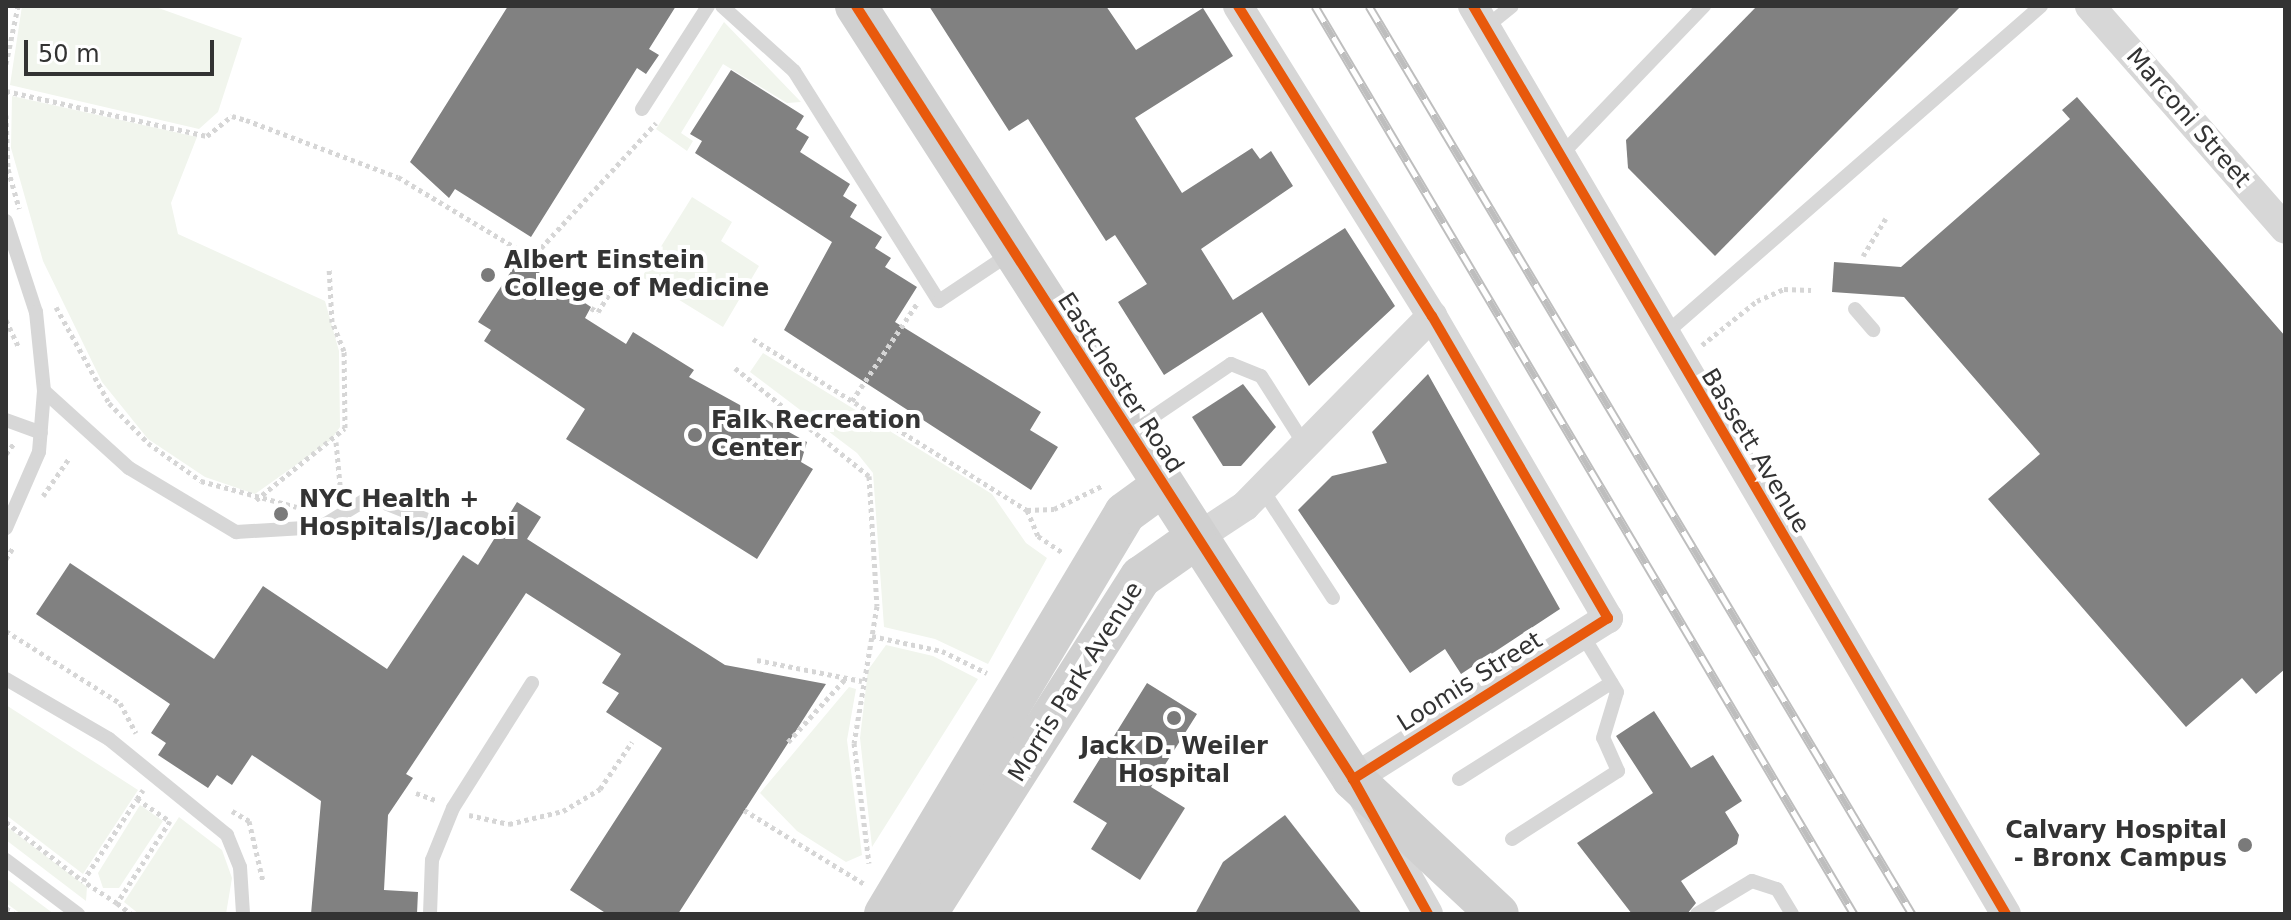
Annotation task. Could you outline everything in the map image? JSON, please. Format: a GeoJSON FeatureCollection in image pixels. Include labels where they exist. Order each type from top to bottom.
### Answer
{"type":"FeatureCollection","features":[{"type":"Feature","properties":{"kind":"main road","name":"Eastchester Road"},"geometry":{"type":"LineString","coordinates":[[856,6],[1195,539],[1353,779],[1498,914]]}},
{"type":"Feature","properties":{"kind":"main road","name":"Morris Park Avenue"},"geometry":{"type":"LineString","coordinates":[[882,903],[1125,513],[1162,486]]}},
{"type":"Feature","properties":{"kind":"main road","name":"Morris Park Avenue"},"geometry":{"type":"LineString","coordinates":[[926,914],[1141,577],[1195,539]]}},
{"type":"Feature","properties":{"kind":"street"},"geometry":{"type":"LineString","coordinates":[[1238,6],[1432,316]]}},
{"type":"Feature","properties":{"kind":"street","name":"Marconi Street"},"geometry":{"type":"LineString","coordinates":[[2103,10],[2285,229]]}},
{"type":"Feature","properties":{"kind":"street","name":"Bassett Avenue"},"geometry":{"type":"LineString","coordinates":[[1479,17],[1663,336],[2006,914]]}},
{"type":"Feature","properties":{"kind":"street","name":"Morris Park Avenue"},"geometry":{"type":"LineString","coordinates":[[1195,539],[1262,489],[1432,316]]}},
{"type":"Feature","properties":{"kind":"street","name":"Loomis Street"},"geometry":{"type":"LineString","coordinates":[[1353,779],[1608,618],[1432,316]]}},
{"type":"Feature","properties":{"kind":"street"},"geometry":{"type":"LineString","coordinates":[[1353,779],[1428,914]]}},
{"type":"Feature","properties":{"kind":"lane"},"geometry":{"type":"LineString","coordinates":[[642,109],[708,6]]}},
{"type":"Feature","properties":{"kind":"lane"},"geometry":{"type":"LineString","coordinates":[[722,6],[794,71],[939,301],[1012,253]]}},
{"type":"Feature","properties":{"kind":"lane"},"geometry":{"type":"LineString","coordinates":[[1479,17],[1512,6]]}},
{"type":"Feature","properties":{"kind":"lane"},"geometry":{"type":"LineString","coordinates":[[1560,156],[1704,6]]}},
{"type":"Feature","properties":{"kind":"lane"},"geometry":{"type":"LineString","coordinates":[[1663,336],[2041,6]]}},
{"type":"Feature","properties":{"kind":"lane"},"geometry":{"type":"LineString","coordinates":[[6,221],[36,312],[44,391],[41,433],[6,528]]}},
{"type":"Feature","properties":{"kind":"lane"},"geometry":{"type":"LineString","coordinates":[[1855,309],[1873,330]]}},
{"type":"Feature","properties":{"kind":"lane"},"geometry":{"type":"LineString","coordinates":[[1128,434],[1231,364],[1261,376],[1305,445]]}},
{"type":"Feature","properties":{"kind":"lane"},"geometry":{"type":"LineString","coordinates":[[44,391],[129,468],[236,532],[321,527],[370,497],[437,524]]}},
{"type":"Feature","properties":{"kind":"lane"},"geometry":{"type":"LineString","coordinates":[[6,420],[41,433]]}},
{"type":"Feature","properties":{"kind":"lane"},"geometry":{"type":"LineString","coordinates":[[1262,489],[1333,598]]}},
{"type":"Feature","properties":{"kind":"lane"},"geometry":{"type":"LineString","coordinates":[[1512,839],[1618,771],[1603,738],[1617,692],[1582,634]]}},
{"type":"Feature","properties":{"kind":"lane"},"geometry":{"type":"LineString","coordinates":[[6,679],[109,739],[227,835],[240,867],[243,914]]}},
{"type":"Feature","properties":{"kind":"lane"},"geometry":{"type":"LineString","coordinates":[[430,914],[432,860],[453,808],[532,683]]}},
{"type":"Feature","properties":{"kind":"lane"},"geometry":{"type":"LineString","coordinates":[[1459,779],[1611,683]]}},
{"type":"Feature","properties":{"kind":"lane"},"geometry":{"type":"LineString","coordinates":[[6,860],[78,914]]}},
{"type":"Feature","properties":{"kind":"lane"},"geometry":{"type":"LineString","coordinates":[[1697,914],[1760,881],[1777,889],[1792,914]]}},
{"type":"Feature","properties":{"kind":"path"},"geometry":{"type":"LineString","coordinates":[[6,64],[18,6]]}},
{"type":"Feature","properties":{"kind":"path"},"geometry":{"type":"LineString","coordinates":[[6,91],[207,136],[232,116],[246,120],[398,177],[521,251],[541,248],[642,145],[659,118]]}},
{"type":"Feature","properties":{"kind":"path"},"geometry":{"type":"LineString","coordinates":[[6,115],[8,169],[20,214]]}},
{"type":"Feature","properties":{"kind":"path"},"geometry":{"type":"LineString","coordinates":[[1863,256],[1886,218]]}},
{"type":"Feature","properties":{"kind":"path"},"geometry":{"type":"LineString","coordinates":[[255,501],[336,442],[345,428],[344,351],[332,322],[329,267]]}},
{"type":"Feature","properties":{"kind":"path"},"geometry":{"type":"LineString","coordinates":[[1680,364],[1757,301],[1784,289],[1811,290]]}},
{"type":"Feature","properties":{"kind":"path"},"geometry":{"type":"LineString","coordinates":[[591,308],[598,312],[611,291]]}},
{"type":"Feature","properties":{"kind":"path"},"geometry":{"type":"LineString","coordinates":[[51,294],[109,403],[138,433],[201,481],[255,501],[310,509]]}},
{"type":"Feature","properties":{"kind":"path"},"geometry":{"type":"LineString","coordinates":[[852,401],[916,302],[939,301]]}},
{"type":"Feature","properties":{"kind":"path"},"geometry":{"type":"LineString","coordinates":[[6,320],[19,354]]}},
{"type":"Feature","properties":{"kind":"path"},"geometry":{"type":"LineString","coordinates":[[753,339],[1027,510],[1054,509],[1107,483]]}},
{"type":"Feature","properties":{"kind":"path"},"geometry":{"type":"LineString","coordinates":[[735,368],[869,476],[877,606],[854,743],[869,863]]}},
{"type":"Feature","properties":{"kind":"path"},"geometry":{"type":"LineString","coordinates":[[6,454],[17,440]]}},
{"type":"Feature","properties":{"kind":"path"},"geometry":{"type":"LineString","coordinates":[[331,501],[342,497],[336,442]]}},
{"type":"Feature","properties":{"kind":"path"},"geometry":{"type":"LineString","coordinates":[[1027,510],[1038,536],[1064,554]]}},
{"type":"Feature","properties":{"kind":"path"},"geometry":{"type":"LineString","coordinates":[[872,636],[942,651],[987,673]]}},
{"type":"Feature","properties":{"kind":"path"},"geometry":{"type":"LineString","coordinates":[[757,660],[862,681]]}},
{"type":"Feature","properties":{"kind":"path"},"geometry":{"type":"LineString","coordinates":[[788,742],[846,678]]}},
{"type":"Feature","properties":{"kind":"path"},"geometry":{"type":"LineString","coordinates":[[416,793],[453,808],[509,824],[535,822],[600,789],[632,742]]}},
{"type":"Feature","properties":{"kind":"path"},"geometry":{"type":"LineString","coordinates":[[83,881],[137,799],[170,821],[117,903]]}},
{"type":"Feature","properties":{"kind":"path"},"geometry":{"type":"LineString","coordinates":[[744,810],[882,903]]}},
{"type":"Feature","properties":{"kind":"path"},"geometry":{"type":"LineString","coordinates":[[6,822],[131,914]]}},
{"type":"Feature","properties":{"kind":"path"},"geometry":{"type":"LineString","coordinates":[[6,908],[14,914]]}},
{"type":"Feature","properties":{"kind":"shaded area"},"geometry":{"type":"Polygon","coordinates":[[[22,6],[153,6],[242,38],[218,112],[199,129],[10,85],[22,6]]]}},
{"type":"Feature","properties":{"kind":"shaded area"},"geometry":{"type":"Polygon","coordinates":[[[724,22],[801,102],[787,103],[723,64],[681,133],[693,141],[687,151],[656,129],[724,22]]]}},
{"type":"Feature","properties":{"kind":"shaded area"},"geometry":{"type":"Polygon","coordinates":[[[12,96],[197,137],[171,203],[178,234],[325,301],[339,351],[340,427],[331,440],[255,494],[205,477],[148,439],[102,382],[43,261],[11,148],[12,96]]]}},
{"type":"Feature","properties":{"kind":"shaded area"},"geometry":{"type":"Polygon","coordinates":[[[692,197],[732,222],[721,241],[759,266],[723,327],[642,277],[692,197]]]}},
{"type":"Feature","properties":{"kind":"shaded area"},"geometry":{"type":"Polygon","coordinates":[[[763,353],[992,494],[1026,543],[1047,558],[988,664],[935,639],[884,627],[873,473],[857,453],[750,372],[763,353]]]}},
{"type":"Feature","properties":{"kind":"shaded area"},"geometry":{"type":"Polygon","coordinates":[[[886,645],[933,656],[978,679],[872,847],[860,738],[868,670],[886,645]]]}},
{"type":"Feature","properties":{"kind":"shaded area"},"geometry":{"type":"Polygon","coordinates":[[[849,687],[856,689],[847,740],[862,855],[846,862],[797,831],[760,793],[849,687]]]}},
{"type":"Feature","properties":{"kind":"shaded area"},"geometry":{"type":"Polygon","coordinates":[[[6,705],[138,790],[83,874],[6,815],[6,705]]]}},
{"type":"Feature","properties":{"kind":"shaded area"},"geometry":{"type":"Polygon","coordinates":[[[140,805],[163,821],[119,888],[103,888],[98,873],[140,805]]]}},
{"type":"Feature","properties":{"kind":"shaded area"},"geometry":{"type":"Polygon","coordinates":[[[179,817],[222,850],[232,878],[226,914],[139,914],[124,902],[179,817]]]}},
{"type":"Feature","properties":{"kind":"shaded area"},"geometry":{"type":"Polygon","coordinates":[[[6,826],[87,887],[86,901],[6,840],[6,826]]]}},
{"type":"Feature","properties":{"kind":"shaded area"},"geometry":{"type":"Polygon","coordinates":[[[6,878],[54,914],[21,914],[6,903],[6,878]]]}},
{"type":"Feature","properties":{"kind":"building"},"geometry":{"type":"Polygon","coordinates":[[[508,6],[676,6],[649,49],[659,55],[646,74],[637,68],[531,237],[455,189],[449,198],[410,162],[508,6]]]}},
{"type":"Feature","properties":{"kind":"building"},"geometry":{"type":"Polygon","coordinates":[[[929,6],[1106,6],[1136,50],[1203,8],[1233,56],[1135,118],[1182,193],[1252,148],[1260,159],[1271,151],[1293,186],[1201,249],[1233,300],[1345,228],[1395,306],[1309,386],[1262,312],[1164,375],[1118,302],[1147,284],[1115,235],[1106,241],[1028,119],[1009,131],[929,6]]]}},
{"type":"Feature","properties":{"kind":"building"},"geometry":{"type":"Polygon","coordinates":[[[1757,6],[1961,6],[1715,256],[1628,168],[1626,140],[1757,6]]]}},
{"type":"Feature","properties":{"kind":"building"},"geometry":{"type":"Polygon","coordinates":[[[731,70],[804,116],[796,129],[809,137],[800,152],[850,184],[843,196],[857,205],[850,217],[882,237],[875,248],[891,258],[885,267],[917,287],[895,322],[1041,412],[1030,430],[1058,447],[1031,490],[784,330],[832,242],[695,153],[702,141],[690,134],[731,70]]]}},
{"type":"Feature","properties":{"kind":"building"},"geometry":{"type":"Polygon","coordinates":[[[2077,97],[2285,336],[2285,669],[2256,694],[2242,678],[2186,727],[1988,499],[2040,454],[1904,297],[1832,292],[1834,262],[1901,267],[2070,119],[2062,110],[2077,97]]]}},
{"type":"Feature","properties":{"kind":"building"},"geometry":{"type":"Polygon","coordinates":[[[519,259],[591,307],[585,318],[626,344],[633,332],[694,370],[689,377],[807,442],[801,462],[813,469],[757,559],[566,439],[585,409],[484,341],[491,330],[478,322],[519,259]]]}},
{"type":"Feature","properties":{"kind":"building"},"geometry":{"type":"Polygon","coordinates":[[[1428,374],[1560,609],[1461,674],[1445,649],[1410,673],[1298,510],[1332,476],[1387,463],[1372,432],[1428,374]]]}},
{"type":"Feature","properties":{"kind":"building"},"geometry":{"type":"Polygon","coordinates":[[[1243,384],[1276,427],[1241,466],[1223,466],[1192,417],[1243,384]]]}},
{"type":"Feature","properties":{"kind":"building"},"geometry":{"type":"Polygon","coordinates":[[[517,502],[541,517],[527,539],[725,665],[826,684],[678,914],[607,914],[570,890],[662,748],[606,712],[619,693],[602,683],[621,654],[526,593],[406,774],[413,778],[388,815],[384,890],[418,892],[417,914],[311,914],[321,801],[252,755],[232,785],[217,775],[208,788],[158,755],[166,743],[151,733],[170,704],[36,614],[70,563],[214,659],[263,586],[387,669],[463,555],[478,565],[517,502]]]}},
{"type":"Feature","properties":{"kind":"building"},"geometry":{"type":"Polygon","coordinates":[[[1147,683],[1197,714],[1151,787],[1185,808],[1140,880],[1091,849],[1107,823],[1073,802],[1147,683]]]}},
{"type":"Feature","properties":{"kind":"building"},"geometry":{"type":"Polygon","coordinates":[[[1654,711],[1691,768],[1713,755],[1742,801],[1725,812],[1739,835],[1737,844],[1681,881],[1696,903],[1687,914],[1632,914],[1577,843],[1653,793],[1616,736],[1654,711]]]}},
{"type":"Feature","properties":{"kind":"building"},"geometry":{"type":"Polygon","coordinates":[[[1285,815],[1362,914],[1195,914],[1223,862],[1285,815]]]}},
{"type":"Feature","properties":{"kind":"railway"},"geometry":{"type":"LineString","coordinates":[[1315,6],[1854,914]]}},
{"type":"Feature","properties":{"kind":"railway"},"geometry":{"type":"LineString","coordinates":[[1369,6],[1912,914]]}},
{"type":"Feature","properties":{"kind":"cycle path"},"geometry":{"type":"LineString","coordinates":[[856,6],[1353,779],[1428,914]]}},
{"type":"Feature","properties":{"kind":"cycle path"},"geometry":{"type":"LineString","coordinates":[[1238,6],[1432,316],[1608,618],[1353,779]]}},
{"type":"Feature","properties":{"kind":"cycle path"},"geometry":{"type":"LineString","coordinates":[[1473,6],[2006,914]]}},
{"type":"Feature","properties":{"kind":"place","name":"Albert Einstein College of Medicine"},"geometry":{"type":"Point","coordinates":[488,275]}},
{"type":"Feature","properties":{"kind":"place","name":"Falk Recreation Center"},"geometry":{"type":"Point","coordinates":[695,435]}},
{"type":"Feature","properties":{"kind":"place","name":"NYC Health + Hospitals/Jacobi"},"geometry":{"type":"Point","coordinates":[281,514]}},
{"type":"Feature","properties":{"kind":"place","name":"Jack D. Weiler Hospital"},"geometry":{"type":"Point","coordinates":[1174,718]}},
{"type":"Feature","properties":{"kind":"place","name":"Calvary Hospital - Bronx Campus"},"geometry":{"type":"Point","coordinates":[2245,845]}}]}
